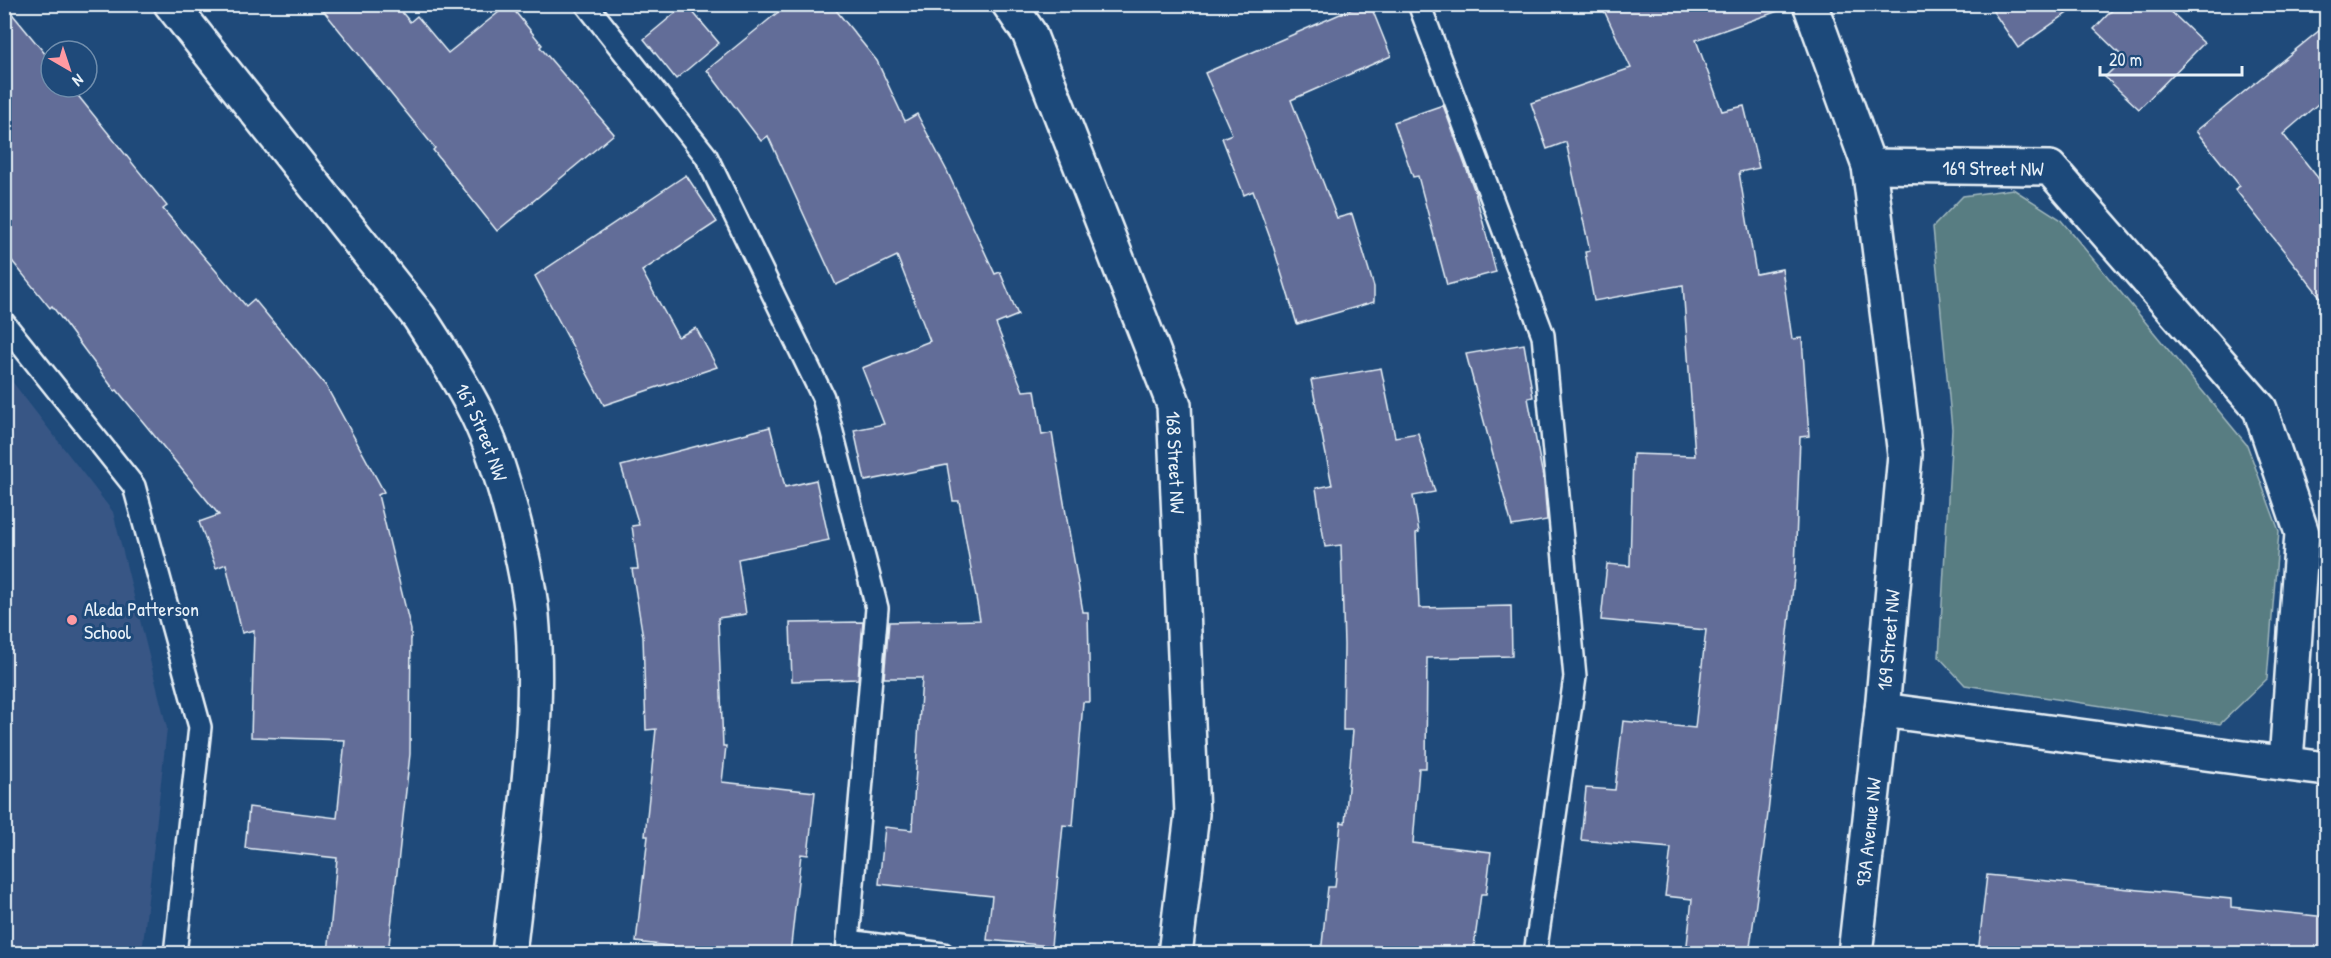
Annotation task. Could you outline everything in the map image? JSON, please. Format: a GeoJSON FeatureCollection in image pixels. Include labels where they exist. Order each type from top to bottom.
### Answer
{"type":"FeatureCollection","features":[{"type":"Feature","properties":{"kind":"street","name":"167 Street NW"},"geometry":{"type":"LineString","coordinates":[[171,4],[419,317],[450,365],[478,416],[500,473],[518,537],[532,613],[534,657],[534,706],[530,760],[509,954]]}},
{"type":"Feature","properties":{"kind":"street","name":"168 Street NW"},"geometry":{"type":"LineString","coordinates":[[1009,4],[1029,33],[1174,405],[1192,814],[1175,954]]}},
{"type":"Feature","properties":{"kind":"street","name":"169 Street NW"},"geometry":{"type":"LineString","coordinates":[[1810,4],[1869,166],[1905,455],[1882,710],[2326,769]]}},
{"type":"Feature","properties":{"kind":"street","name":"169 Street NW"},"geometry":{"type":"LineString","coordinates":[[1869,166],[2050,168],[2260,409],[2302,533],[2286,762]]}},
{"type":"Feature","properties":{"kind":"street","name":"93A Avenue NW"},"geometry":{"type":"LineString","coordinates":[[1855,954],[1882,710]]}},
{"type":"Feature","properties":{"kind":"lane"},"geometry":{"type":"LineString","coordinates":[[586,4],[706,156],[823,397],[877,608],[848,948],[943,954]]}},
{"type":"Feature","properties":{"kind":"lane"},"geometry":{"type":"LineString","coordinates":[[1419,4],[1543,335],[1575,676],[1535,954]]}},
{"type":"Feature","properties":{"kind":"lane"},"geometry":{"type":"LineString","coordinates":[[4,323],[134,486],[200,727],[175,954]]}},
{"type":"Feature","properties":{"kind":"shaded area","name":"Aleda Patterson School"},"geometry":{"type":"Polygon","coordinates":[[[4,371],[113,512],[167,728],[142,953],[5,953],[4,371]]]}},
{"type":"Feature","properties":{"kind":"green space"},"geometry":{"type":"Polygon","coordinates":[[[2013,189],[2060,219],[2247,445],[2279,531],[2267,679],[2220,724],[1965,685],[1939,657],[1952,429],[1933,227],[1963,196],[2013,189]]]}},
{"type":"Feature","properties":{"kind":"building"},"geometry":{"type":"Polygon","coordinates":[[[4,4],[39,46],[39,99],[81,99],[167,206],[163,209],[246,306],[254,299],[326,386],[384,492],[378,495],[411,630],[410,754],[388,954],[328,954],[337,858],[245,848],[249,807],[337,818],[345,740],[251,737],[254,630],[242,633],[226,564],[216,568],[199,522],[219,515],[117,390],[115,391],[52,306],[50,308],[4,251],[4,4]]]}},
{"type":"Feature","properties":{"kind":"building"},"geometry":{"type":"Polygon","coordinates":[[[318,4],[395,4],[410,22],[417,16],[448,53],[509,4],[542,45],[540,47],[614,134],[497,231],[433,150],[435,148],[318,4]]]}},
{"type":"Feature","properties":{"kind":"building"},"geometry":{"type":"Polygon","coordinates":[[[686,4],[719,43],[676,79],[644,39],[686,4]]]}},
{"type":"Feature","properties":{"kind":"building"},"geometry":{"type":"Polygon","coordinates":[[[788,4],[831,4],[877,61],[905,121],[917,114],[947,171],[995,274],[1000,272],[1018,315],[996,324],[1023,391],[1035,390],[1042,435],[1052,433],[1083,612],[1088,612],[1090,702],[1083,702],[1073,826],[1063,825],[1051,946],[987,940],[992,896],[879,884],[885,827],[912,830],[922,678],[884,678],[889,622],[980,620],[959,501],[953,501],[947,465],[865,481],[854,430],[884,424],[862,368],[930,341],[897,256],[836,285],[768,136],[761,141],[707,70],[788,4]]]}},
{"type":"Feature","properties":{"kind":"building"},"geometry":{"type":"Polygon","coordinates":[[[1363,4],[1370,4],[1391,56],[1291,100],[1337,218],[1352,214],[1374,287],[1374,302],[1297,324],[1253,191],[1244,195],[1222,138],[1232,134],[1205,73],[1363,4]]]}},
{"type":"Feature","properties":{"kind":"building"},"geometry":{"type":"Polygon","coordinates":[[[1601,4],[1780,4],[1781,10],[1696,40],[1722,111],[1744,106],[1759,168],[1739,172],[1756,274],[1782,269],[1792,339],[1802,338],[1809,436],[1800,437],[1795,569],[1766,831],[1749,954],[1686,954],[1692,899],[1665,896],[1671,848],[1581,840],[1586,788],[1615,790],[1623,721],[1695,728],[1706,630],[1601,620],[1607,564],[1630,566],[1633,454],[1695,456],[1683,285],[1594,301],[1585,252],[1590,251],[1566,142],[1547,149],[1531,103],[1631,68],[1601,4]]]}},
{"type":"Feature","properties":{"kind":"building"},"geometry":{"type":"Polygon","coordinates":[[[1988,4],[2080,4],[2018,48],[1988,4]]]}},
{"type":"Feature","properties":{"kind":"building"},"geometry":{"type":"Polygon","coordinates":[[[2118,4],[2163,4],[2204,43],[2139,109],[2105,77],[2124,58],[2094,29],[2118,4]]]}},
{"type":"Feature","properties":{"kind":"building"},"geometry":{"type":"Polygon","coordinates":[[[2326,25],[2326,97],[2283,134],[2326,188],[2326,304],[2235,189],[2240,186],[2196,131],[2326,25]]]}},
{"type":"Feature","properties":{"kind":"building"},"geometry":{"type":"Polygon","coordinates":[[[1443,105],[1475,192],[1496,272],[1447,285],[1418,176],[1413,177],[1394,122],[1443,105]]]}},
{"type":"Feature","properties":{"kind":"building"},"geometry":{"type":"Polygon","coordinates":[[[686,175],[717,222],[642,271],[678,337],[696,328],[717,367],[604,405],[535,276],[686,175]]]}},
{"type":"Feature","properties":{"kind":"building"},"geometry":{"type":"Polygon","coordinates":[[[1524,344],[1533,397],[1528,398],[1544,482],[1547,520],[1512,526],[1466,354],[1524,344]]]}},
{"type":"Feature","properties":{"kind":"building"},"geometry":{"type":"Polygon","coordinates":[[[1381,368],[1395,437],[1418,433],[1435,492],[1413,496],[1419,532],[1416,533],[1419,608],[1511,606],[1512,656],[1427,658],[1426,768],[1419,768],[1413,843],[1491,852],[1486,894],[1481,894],[1473,954],[1321,954],[1328,887],[1335,887],[1341,822],[1345,823],[1353,730],[1343,730],[1344,645],[1341,545],[1325,547],[1316,488],[1332,485],[1311,380],[1381,368]]]}},
{"type":"Feature","properties":{"kind":"building"},"geometry":{"type":"Polygon","coordinates":[[[770,427],[785,487],[816,480],[829,540],[738,559],[746,614],[718,618],[723,746],[726,746],[722,782],[815,792],[808,855],[801,854],[790,954],[736,954],[636,942],[648,836],[645,836],[656,729],[646,730],[643,637],[632,569],[638,569],[632,526],[639,525],[621,466],[770,427]]]}},
{"type":"Feature","properties":{"kind":"building"},"geometry":{"type":"Polygon","coordinates":[[[863,622],[858,679],[792,681],[790,623],[863,622]]]}},
{"type":"Feature","properties":{"kind":"building"},"geometry":{"type":"Polygon","coordinates":[[[1987,875],[2231,899],[2231,907],[2326,917],[2326,954],[1978,954],[1987,875]]]}},
{"type":"Feature","properties":{"kind":"place","name":"Aleda Patterson School"},"geometry":{"type":"Point","coordinates":[72,620]}}]}
